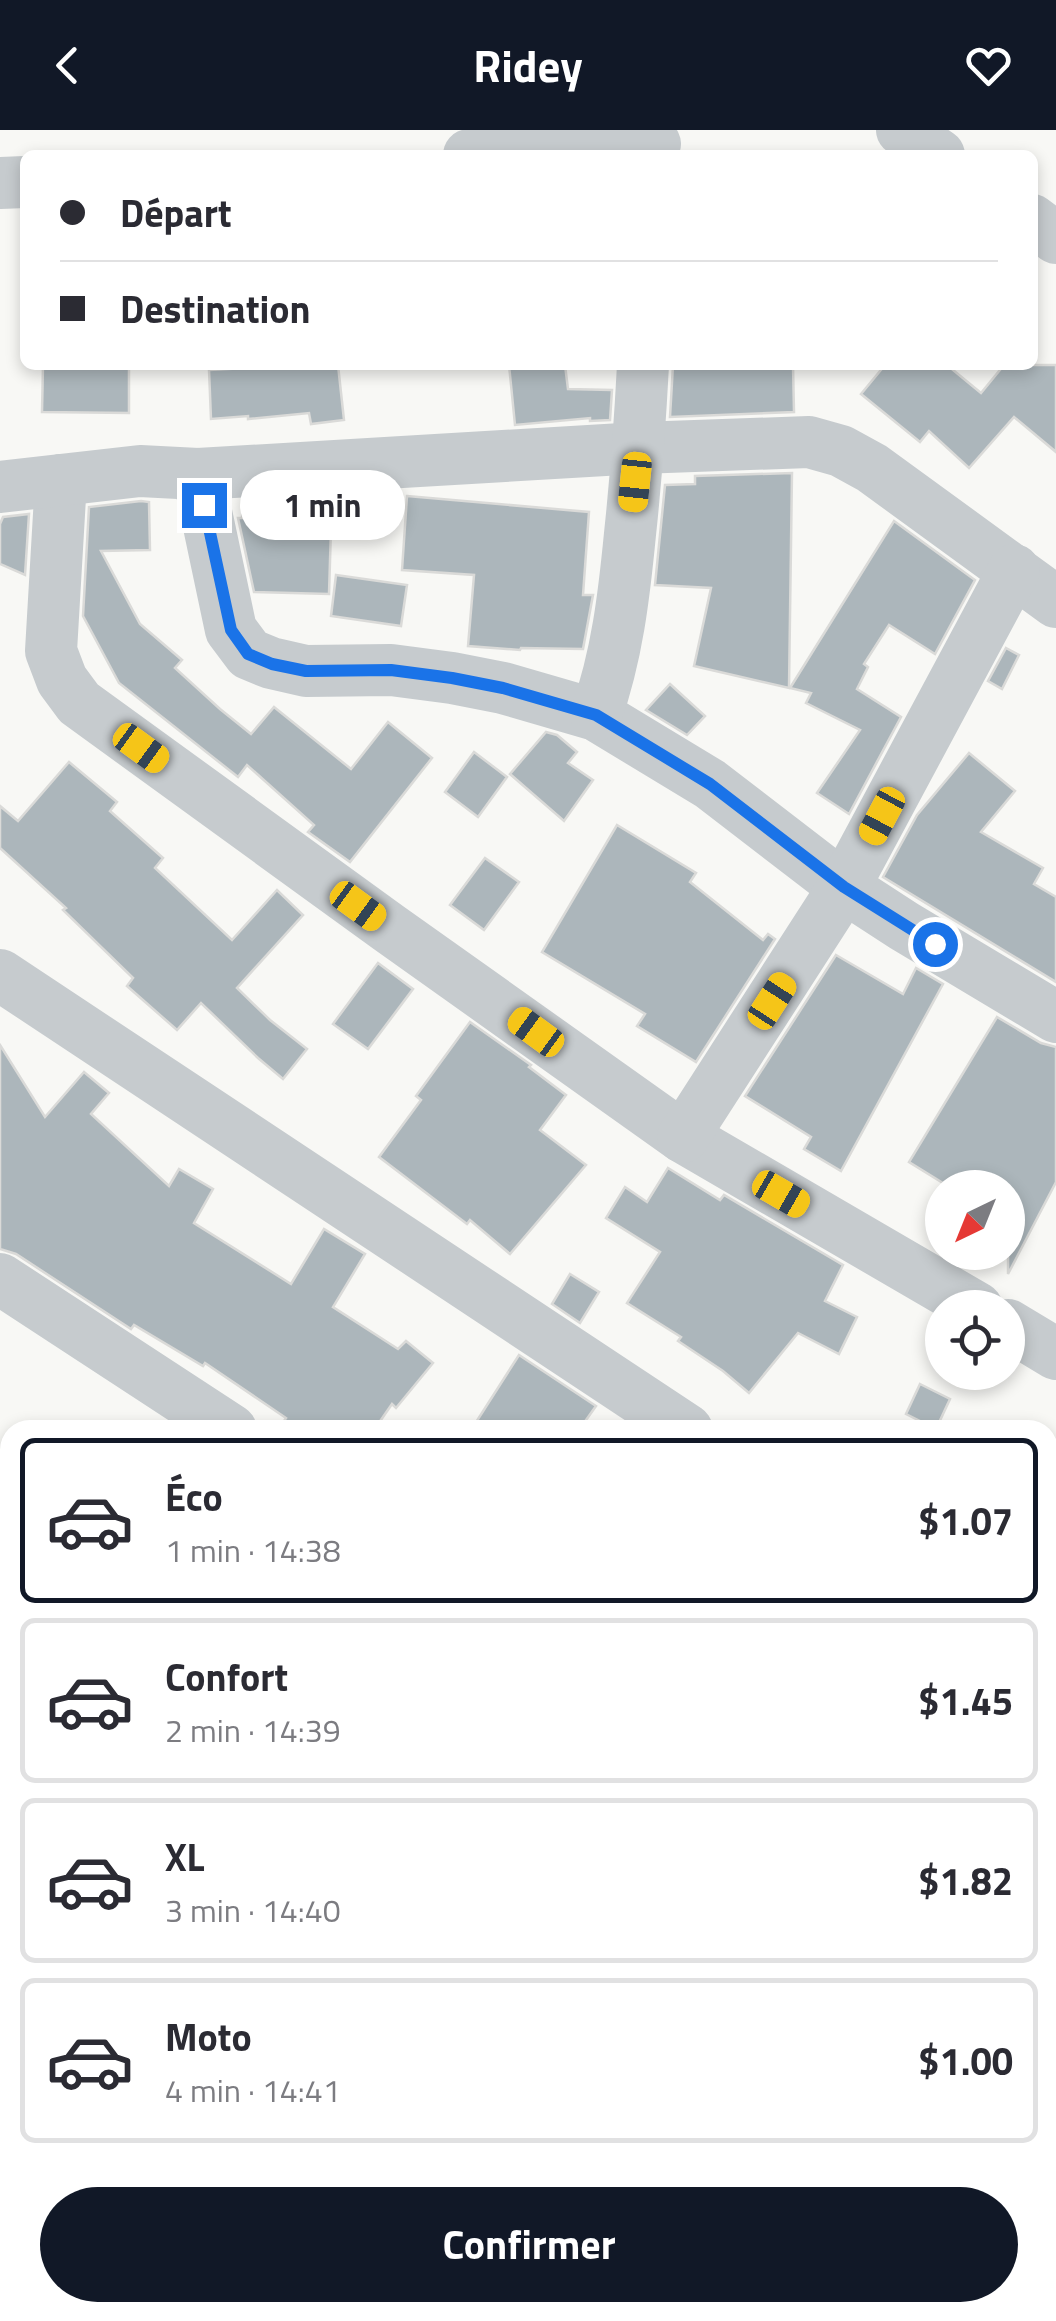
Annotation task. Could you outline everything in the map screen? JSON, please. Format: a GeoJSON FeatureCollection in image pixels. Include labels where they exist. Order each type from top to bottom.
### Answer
{"type":"FeatureCollection","features":[{"type":"Feature","properties":{"kind":"street"},"geometry":{"type":"LineString","coordinates":[[902,130],[932,150]]}},
{"type":"Feature","properties":{"kind":"street"},"geometry":{"type":"LineString","coordinates":[[546,150],[655,143]]}},
{"type":"Feature","properties":{"kind":"street"},"geometry":{"type":"LineString","coordinates":[[596,715],[608,683],[620,626],[643,370]]}},
{"type":"Feature","properties":{"kind":"street"},"geometry":{"type":"LineString","coordinates":[[0,486],[140,472],[198,474],[808,442],[841,451],[872,468],[1056,602]]}},
{"type":"Feature","properties":{"kind":"street"},"geometry":{"type":"LineString","coordinates":[[198,474],[231,630],[248,654],[306,671],[391,670],[452,678],[503,688],[596,715],[710,784],[844,887],[1056,1017]]}},
{"type":"Feature","properties":{"kind":"street"},"geometry":{"type":"LineString","coordinates":[[60,480],[51,651],[62,680],[79,703],[683,1137],[946,1290]]}},
{"type":"Feature","properties":{"kind":"street"},"geometry":{"type":"LineString","coordinates":[[683,1137],[844,887],[1014,570]]}},
{"type":"Feature","properties":{"kind":"street"},"geometry":{"type":"LineString","coordinates":[[0,975],[672,1420]]}},
{"type":"Feature","properties":{"kind":"street"},"geometry":{"type":"LineString","coordinates":[[0,1279],[217,1420]]}},
{"type":"Feature","properties":{"kind":"street"},"geometry":{"type":"LineString","coordinates":[[1025,1336],[1056,1354]]}},
{"type":"Feature","properties":{"kind":"building"},"geometry":{"type":"Polygon","coordinates":[[[1038,365],[1056,365],[1056,452],[1014,417],[969,468],[929,431],[920,442],[861,394],[881,370],[953,370],[981,393],[1000,370],[1038,370],[1038,365]]]}},
{"type":"Feature","properties":{"kind":"building"},"geometry":{"type":"Polygon","coordinates":[[[43,370],[129,370],[129,413],[42,412],[43,370]]]}},
{"type":"Feature","properties":{"kind":"building"},"geometry":{"type":"Polygon","coordinates":[[[209,370],[339,370],[344,420],[311,424],[309,413],[211,419],[209,370]]]}},
{"type":"Feature","properties":{"kind":"building"},"geometry":{"type":"Polygon","coordinates":[[[510,370],[566,370],[568,389],[612,390],[610,420],[590,418],[515,425],[510,370]]]}},
{"type":"Feature","properties":{"kind":"building"},"geometry":{"type":"Polygon","coordinates":[[[673,370],[793,370],[794,412],[670,417],[673,370]]]}},
{"type":"Feature","properties":{"kind":"building"},"geometry":{"type":"Polygon","coordinates":[[[792,473],[789,688],[694,666],[711,588],[655,585],[665,485],[695,484],[695,476],[792,473]]]}},
{"type":"Feature","properties":{"kind":"building"},"geometry":{"type":"Polygon","coordinates":[[[332,496],[329,594],[254,592],[238,518],[242,518],[243,501],[332,496]]]}},
{"type":"Feature","properties":{"kind":"building"},"geometry":{"type":"Polygon","coordinates":[[[407,496],[589,512],[583,595],[593,595],[583,649],[468,646],[474,575],[402,570],[407,496]]]}},
{"type":"Feature","properties":{"kind":"building"},"geometry":{"type":"Polygon","coordinates":[[[149,502],[150,550],[101,551],[140,624],[182,660],[175,668],[220,709],[251,734],[274,707],[351,769],[388,722],[432,758],[350,862],[308,832],[314,825],[247,765],[238,777],[119,683],[83,616],[89,507],[149,502]]]}},
{"type":"Feature","properties":{"kind":"building"},"geometry":{"type":"Polygon","coordinates":[[[29,514],[25,575],[0,564],[0,524],[3,517],[29,514]]]}},
{"type":"Feature","properties":{"kind":"building"},"geometry":{"type":"Polygon","coordinates":[[[894,521],[975,580],[935,654],[889,625],[864,664],[868,667],[857,689],[901,717],[849,814],[817,793],[860,730],[806,703],[811,693],[790,688],[894,521]]]}},
{"type":"Feature","properties":{"kind":"building"},"geometry":{"type":"Polygon","coordinates":[[[336,575],[407,585],[401,626],[331,616],[336,575]]]}},
{"type":"Feature","properties":{"kind":"building"},"geometry":{"type":"Polygon","coordinates":[[[1006,648],[1019,655],[1002,689],[988,681],[1006,648]]]}},
{"type":"Feature","properties":{"kind":"building"},"geometry":{"type":"Polygon","coordinates":[[[670,684],[705,716],[687,735],[646,710],[670,684]]]}},
{"type":"Feature","properties":{"kind":"building"},"geometry":{"type":"Polygon","coordinates":[[[546,732],[557,735],[577,752],[568,763],[593,780],[564,821],[510,774],[546,732]]]}},
{"type":"Feature","properties":{"kind":"building"},"geometry":{"type":"Polygon","coordinates":[[[474,752],[507,777],[478,817],[445,792],[474,752]]]}},
{"type":"Feature","properties":{"kind":"building"},"geometry":{"type":"Polygon","coordinates":[[[969,753],[1015,791],[981,832],[1043,868],[1034,884],[1056,897],[1056,982],[883,877],[917,815],[969,753]]]}},
{"type":"Feature","properties":{"kind":"building"},"geometry":{"type":"Polygon","coordinates":[[[69,762],[117,802],[110,811],[163,858],[155,868],[232,940],[277,890],[303,915],[237,988],[307,1049],[283,1079],[201,1003],[177,1030],[127,986],[133,978],[63,910],[66,908],[0,848],[0,806],[18,821],[69,762]]]}},
{"type":"Feature","properties":{"kind":"building"},"geometry":{"type":"Polygon","coordinates":[[[617,825],[696,873],[690,882],[763,940],[768,934],[775,939],[696,1062],[637,1026],[645,1014],[542,952],[617,825]]]}},
{"type":"Feature","properties":{"kind":"building"},"geometry":{"type":"Polygon","coordinates":[[[485,858],[519,882],[484,930],[450,905],[485,858]]]}},
{"type":"Feature","properties":{"kind":"building"},"geometry":{"type":"Polygon","coordinates":[[[836,955],[903,994],[916,968],[943,984],[841,1171],[804,1149],[811,1137],[745,1096],[836,955]]]}},
{"type":"Feature","properties":{"kind":"building"},"geometry":{"type":"Polygon","coordinates":[[[378,963],[413,989],[368,1049],[333,1024],[378,963]]]}},
{"type":"Feature","properties":{"kind":"building"},"geometry":{"type":"Polygon","coordinates":[[[997,1017],[1041,1043],[1056,1047],[1056,1182],[1025,1241],[1025,1170],[925,1172],[909,1162],[997,1017]]]}},
{"type":"Feature","properties":{"kind":"building"},"geometry":{"type":"Polygon","coordinates":[[[470,1022],[566,1095],[540,1130],[586,1165],[510,1254],[470,1220],[467,1224],[379,1157],[421,1100],[416,1096],[470,1022]]]}},
{"type":"Feature","properties":{"kind":"building"},"geometry":{"type":"Polygon","coordinates":[[[0,1045],[45,1117],[84,1072],[109,1093],[91,1114],[169,1186],[179,1169],[213,1189],[194,1223],[291,1284],[324,1229],[365,1254],[333,1307],[398,1349],[406,1341],[433,1363],[396,1408],[392,1404],[381,1420],[285,1420],[205,1363],[203,1366],[134,1325],[131,1329],[16,1254],[0,1249],[0,1045]]]}},
{"type":"Feature","properties":{"kind":"building"},"geometry":{"type":"Polygon","coordinates":[[[668,1168],[720,1200],[724,1195],[843,1265],[825,1301],[857,1317],[839,1354],[798,1333],[749,1393],[678,1341],[681,1337],[627,1303],[660,1252],[606,1218],[625,1187],[647,1202],[668,1168]]]}},
{"type":"Feature","properties":{"kind":"building"},"geometry":{"type":"Polygon","coordinates":[[[570,1274],[599,1292],[580,1323],[552,1304],[570,1274]]]}},
{"type":"Feature","properties":{"kind":"building"},"geometry":{"type":"Polygon","coordinates":[[[519,1355],[596,1406],[586,1420],[477,1420],[519,1355]]]}},
{"type":"Feature","properties":{"kind":"building"},"geometry":{"type":"Polygon","coordinates":[[[920,1384],[925,1390],[950,1399],[940,1420],[918,1420],[906,1414],[920,1384]]]}},
{"type":"Feature","properties":{"kind":"route"},"geometry":{"type":"LineString","coordinates":[[204,505],[231,630],[248,654],[306,671],[391,670],[452,678],[503,688],[596,715],[710,784],[844,887],[935,944]]}}]}
